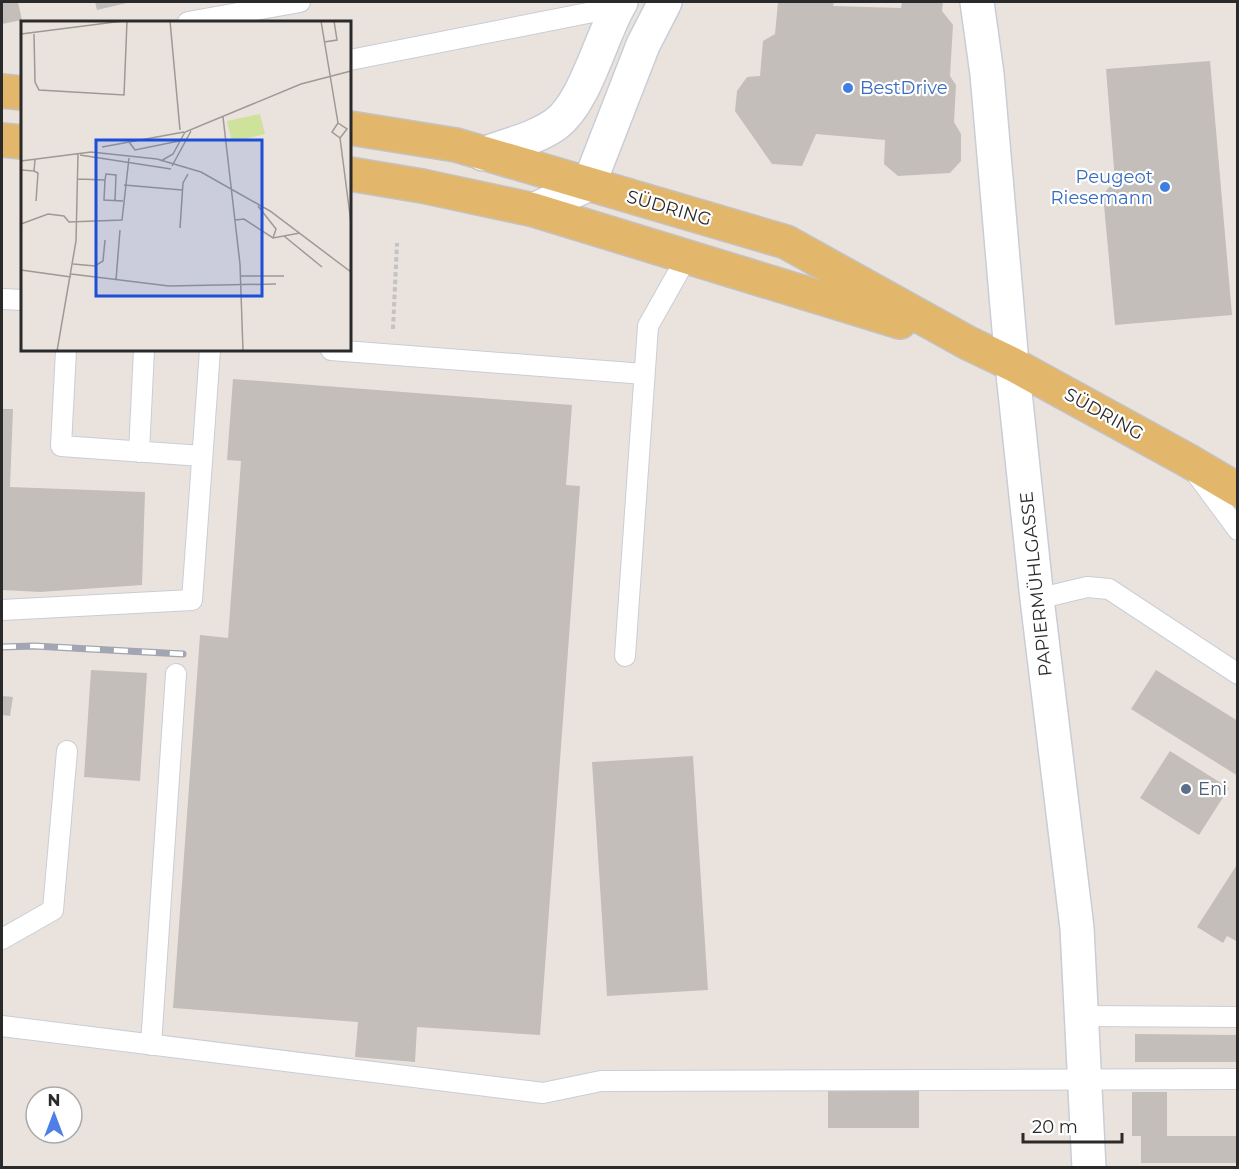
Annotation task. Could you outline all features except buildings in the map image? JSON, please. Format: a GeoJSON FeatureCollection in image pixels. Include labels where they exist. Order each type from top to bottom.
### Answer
{"type":"FeatureCollection","features":[{"type":"Feature","properties":{"kind":"main road"},"geometry":{"type":"LineString","coordinates":[[2,91],[21,93]]}},
{"type":"Feature","properties":{"kind":"main road","name":"SÜDRING"},"geometry":{"type":"LineString","coordinates":[[351,128],[456,146],[786,242],[1238,490]]}},
{"type":"Feature","properties":{"kind":"main road"},"geometry":{"type":"LineString","coordinates":[[2,140],[21,142]]}},
{"type":"Feature","properties":{"kind":"main road","name":"SÜDRING"},"geometry":{"type":"LineString","coordinates":[[351,174],[422,186],[534,210],[688,255],[968,343]]}},
{"type":"Feature","properties":{"kind":"street"},"geometry":{"type":"LineString","coordinates":[[534,210],[589,184],[643,45],[665,2]]}},
{"type":"Feature","properties":{"kind":"street","name":"PAPIERMÜHLGASSE"},"geometry":{"type":"LineString","coordinates":[[977,2],[987,74],[1012,364],[1037,599],[1077,928],[1089,1167]]}},
{"type":"Feature","properties":{"kind":"street"},"geometry":{"type":"LineString","coordinates":[[483,154],[537,134],[557,123],[573,107],[619,4]]}},
{"type":"Feature","properties":{"kind":"lane"},"geometry":{"type":"LineString","coordinates":[[202,21],[245,18],[300,2]]}},
{"type":"Feature","properties":{"kind":"lane"},"geometry":{"type":"LineString","coordinates":[[351,60],[619,4]]}},
{"type":"Feature","properties":{"kind":"lane"},"geometry":{"type":"LineString","coordinates":[[625,656],[648,326],[688,255]]}},
{"type":"Feature","properties":{"kind":"lane"},"geometry":{"type":"LineString","coordinates":[[2,299],[21,300]]}},
{"type":"Feature","properties":{"kind":"lane"},"geometry":{"type":"LineString","coordinates":[[66,351],[61,446],[202,456]]}},
{"type":"Feature","properties":{"kind":"lane"},"geometry":{"type":"LineString","coordinates":[[139,452],[144,351]]}},
{"type":"Feature","properties":{"kind":"lane"},"geometry":{"type":"LineString","coordinates":[[2,610],[192,600],[210,351]]}},
{"type":"Feature","properties":{"kind":"lane"},"geometry":{"type":"LineString","coordinates":[[347,351],[644,374]]}},
{"type":"Feature","properties":{"kind":"lane"},"geometry":{"type":"LineString","coordinates":[[1187,460],[1238,531]]}},
{"type":"Feature","properties":{"kind":"lane"},"geometry":{"type":"LineString","coordinates":[[1037,599],[1087,587],[1109,589],[1238,674]]}},
{"type":"Feature","properties":{"kind":"lane"},"geometry":{"type":"LineString","coordinates":[[151,1045],[176,674]]}},
{"type":"Feature","properties":{"kind":"lane"},"geometry":{"type":"LineString","coordinates":[[2,939],[53,910],[68,751]]}},
{"type":"Feature","properties":{"kind":"lane"},"geometry":{"type":"LineString","coordinates":[[1081,1016],[1238,1017]]}},
{"type":"Feature","properties":{"kind":"lane"},"geometry":{"type":"LineString","coordinates":[[2,1026],[543,1093],[600,1081],[1238,1079]]}},
{"type":"Feature","properties":{"kind":"path"},"geometry":{"type":"LineString","coordinates":[[391,354],[397,243]]}},
{"type":"Feature","properties":{"kind":"railway"},"geometry":{"type":"LineString","coordinates":[[2,647],[34,646],[183,654]]}},
{"type":"Feature","properties":{"kind":"place","name":"BestDrive"},"geometry":{"type":"Point","coordinates":[848,88]}},
{"type":"Feature","properties":{"kind":"place","name":"Peugeot Riesemann"},"geometry":{"type":"Point","coordinates":[1165,187]}},
{"type":"Feature","properties":{"kind":"place","name":"Eni"},"geometry":{"type":"Point","coordinates":[1186,789]}}]}
